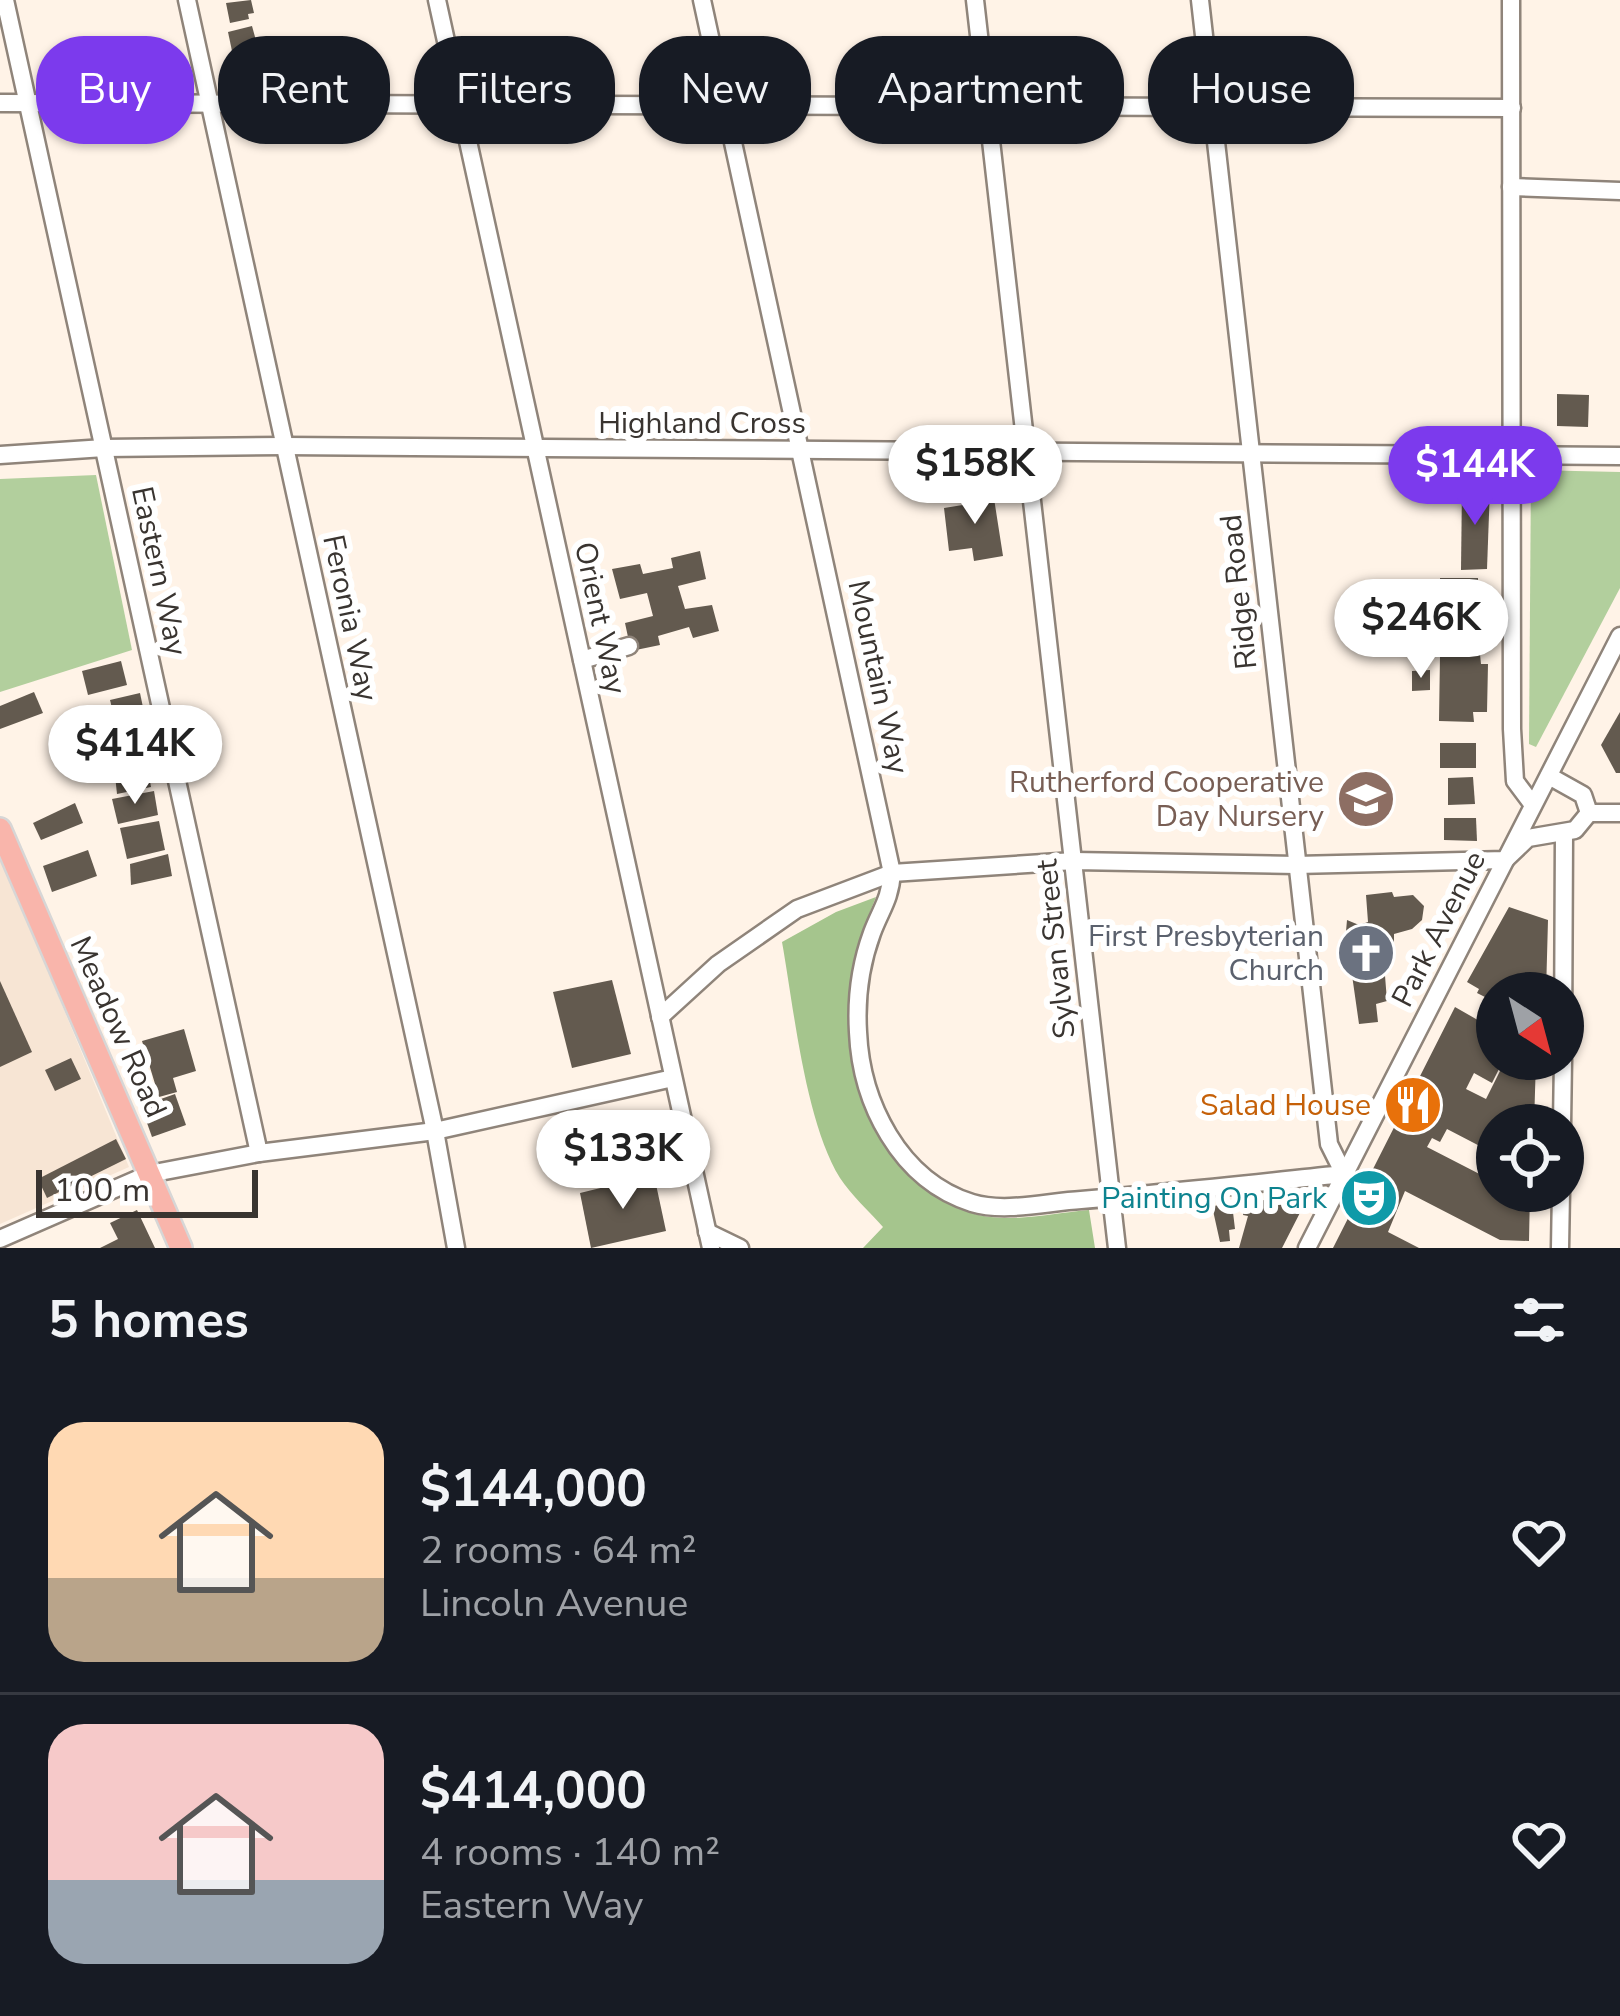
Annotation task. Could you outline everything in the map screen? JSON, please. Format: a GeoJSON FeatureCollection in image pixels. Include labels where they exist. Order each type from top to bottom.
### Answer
{"type":"FeatureCollection","features":[{"type":"Feature","properties":{"kind":"main road","name":"Meadow Road"},"geometry":{"type":"LineString","coordinates":[[0,829],[181,1248]]}},
{"type":"Feature","properties":{"kind":"street","name":"Eastern Way"},"geometry":{"type":"LineString","coordinates":[[5,0],[259,1153]]}},
{"type":"Feature","properties":{"kind":"street","name":"Feronia Way"},"geometry":{"type":"LineString","coordinates":[[187,0],[435,1131],[456,1248]]}},
{"type":"Feature","properties":{"kind":"street","name":"Orient Way"},"geometry":{"type":"LineString","coordinates":[[437,0],[444,36]]}},
{"type":"Feature","properties":{"kind":"street","name":"Mountain Way"},"geometry":{"type":"LineString","coordinates":[[702,0],[710,36]]}},
{"type":"Feature","properties":{"kind":"street","name":"Sylvan Street"},"geometry":{"type":"LineString","coordinates":[[975,0],[979,36]]}},
{"type":"Feature","properties":{"kind":"street","name":"Ridge Road"},"geometry":{"type":"LineString","coordinates":[[1200,0],[1204,36]]}},
{"type":"Feature","properties":{"kind":"street"},"geometry":{"type":"LineString","coordinates":[[1511,0],[1511,729],[1515,781],[1533,805]]}},
{"type":"Feature","properties":{"kind":"street"},"geometry":{"type":"LineString","coordinates":[[0,103],[414,102]]}},
{"type":"Feature","properties":{"kind":"street"},"geometry":{"type":"LineString","coordinates":[[1354,107],[1512,108]]}},
{"type":"Feature","properties":{"kind":"street","name":"Orient Way"},"geometry":{"type":"LineString","coordinates":[[467,144],[709,1240]]}},
{"type":"Feature","properties":{"kind":"street","name":"Mountain Way"},"geometry":{"type":"LineString","coordinates":[[734,144],[892,873]]}},
{"type":"Feature","properties":{"kind":"street","name":"Sylvan Street"},"geometry":{"type":"LineString","coordinates":[[991,144],[1117,1248]]}},
{"type":"Feature","properties":{"kind":"street","name":"Ridge Road"},"geometry":{"type":"LineString","coordinates":[[1216,144],[1329,1144],[1344,1174]]}},
{"type":"Feature","properties":{"kind":"street"},"geometry":{"type":"LineString","coordinates":[[1511,188],[1620,190]]}},
{"type":"Feature","properties":{"kind":"street","name":"Highland Cross"},"geometry":{"type":"LineString","coordinates":[[0,455],[104,448],[284,446],[1620,456]]}},
{"type":"Feature","properties":{"kind":"street","name":"Park Avenue"},"geometry":{"type":"LineString","coordinates":[[1307,1248],[1620,636]]}},
{"type":"Feature","properties":{"kind":"street"},"geometry":{"type":"LineString","coordinates":[[582,660],[629,646]]}},
{"type":"Feature","properties":{"kind":"street"},"geometry":{"type":"LineString","coordinates":[[1549,776],[1583,795],[1589,813]]}},
{"type":"Feature","properties":{"kind":"street"},"geometry":{"type":"LineString","coordinates":[[660,1018],[718,964],[797,909],[892,873],[1074,861],[1296,866],[1505,860],[1528,838],[1575,830],[1589,813]]}},
{"type":"Feature","properties":{"kind":"street"},"geometry":{"type":"LineString","coordinates":[[1589,813],[1620,813]]}},
{"type":"Feature","properties":{"kind":"street"},"geometry":{"type":"LineString","coordinates":[[1563,972],[1564,834]]}},
{"type":"Feature","properties":{"kind":"street"},"geometry":{"type":"LineString","coordinates":[[892,873],[889,901],[873,931],[861,976],[857,1033],[874,1112],[910,1164],[976,1204],[1112,1198],[1344,1174]]}},
{"type":"Feature","properties":{"kind":"street"},"geometry":{"type":"LineString","coordinates":[[0,1239],[149,1174],[259,1153],[435,1131],[673,1078]]}},
{"type":"Feature","properties":{"kind":"street"},"geometry":{"type":"LineString","coordinates":[[1560,1248],[1561,1212]]}},
{"type":"Feature","properties":{"kind":"street"},"geometry":{"type":"LineString","coordinates":[[709,1240],[740,1248]]}},
{"type":"Feature","properties":{"kind":"shaded area"},"geometry":{"type":"Polygon","coordinates":[[[0,855],[129,1167],[0,1224],[0,855]]]}},
{"type":"Feature","properties":{"kind":"green space"},"geometry":{"type":"Polygon","coordinates":[[[1531,470],[1620,472],[1620,588],[1536,747],[1529,744],[1531,470]]]}},
{"type":"Feature","properties":{"kind":"green space"},"geometry":{"type":"Polygon","coordinates":[[[96,475],[132,650],[0,692],[0,479],[96,475]]]}},
{"type":"Feature","properties":{"kind":"green space"},"geometry":{"type":"Polygon","coordinates":[[[876,897],[855,968],[851,1041],[868,1111],[885,1143],[925,1186],[969,1212],[1006,1218],[1089,1210],[1095,1248],[863,1248],[883,1227],[840,1178],[818,1126],[802,1064],[782,942],[836,912],[876,897]]]}},
{"type":"Feature","properties":{"kind":"building"},"geometry":{"type":"Polygon","coordinates":[[[251,0],[254,13],[248,14],[249,19],[230,23],[226,3],[251,0]]]}},
{"type":"Feature","properties":{"kind":"building"},"geometry":{"type":"Polygon","coordinates":[[[252,26],[255,36],[229,36],[228,32],[252,26]]]}},
{"type":"Feature","properties":{"kind":"building"},"geometry":{"type":"Polygon","coordinates":[[[1557,394],[1589,395],[1588,427],[1557,426],[1557,394]]]}},
{"type":"Feature","properties":{"kind":"building"},"geometry":{"type":"Polygon","coordinates":[[[1490,487],[1487,569],[1461,570],[1462,488],[1490,487]]]}},
{"type":"Feature","properties":{"kind":"building"},"geometry":{"type":"Polygon","coordinates":[[[993,492],[1003,556],[974,561],[972,548],[949,551],[944,508],[969,504],[968,495],[993,492]]]}},
{"type":"Feature","properties":{"kind":"building"},"geometry":{"type":"Polygon","coordinates":[[[700,551],[706,579],[678,586],[685,609],[712,605],[719,631],[693,638],[689,627],[658,636],[660,645],[631,651],[625,623],[653,616],[647,593],[620,599],[612,569],[640,564],[643,574],[673,568],[671,558],[700,551]]]}},
{"type":"Feature","properties":{"kind":"building"},"geometry":{"type":"Polygon","coordinates":[[[1440,578],[1478,578],[1478,600],[1440,599],[1440,578]]]}},
{"type":"Feature","properties":{"kind":"building"},"geometry":{"type":"Polygon","coordinates":[[[1480,654],[1481,664],[1488,664],[1487,712],[1473,712],[1474,722],[1439,721],[1440,655],[1480,654]]]}},
{"type":"Feature","properties":{"kind":"building"},"geometry":{"type":"Polygon","coordinates":[[[121,661],[127,685],[88,695],[82,671],[121,661]]]}},
{"type":"Feature","properties":{"kind":"building"},"geometry":{"type":"Polygon","coordinates":[[[1430,670],[1430,690],[1412,691],[1412,671],[1430,670]]]}},
{"type":"Feature","properties":{"kind":"building"},"geometry":{"type":"Polygon","coordinates":[[[34,692],[43,713],[0,729],[0,706],[34,692]]]}},
{"type":"Feature","properties":{"kind":"building"},"geometry":{"type":"Polygon","coordinates":[[[140,693],[145,717],[116,725],[110,700],[140,693]]]}},
{"type":"Feature","properties":{"kind":"building"},"geometry":{"type":"Polygon","coordinates":[[[1620,712],[1620,773],[1616,773],[1601,745],[1620,712]]]}},
{"type":"Feature","properties":{"kind":"building"},"geometry":{"type":"Polygon","coordinates":[[[140,729],[144,753],[114,759],[109,737],[140,729]]]}},
{"type":"Feature","properties":{"kind":"building"},"geometry":{"type":"Polygon","coordinates":[[[1440,743],[1476,743],[1476,768],[1440,768],[1440,743]]]}},
{"type":"Feature","properties":{"kind":"building"},"geometry":{"type":"Polygon","coordinates":[[[146,758],[151,787],[117,794],[114,766],[146,758]]]}},
{"type":"Feature","properties":{"kind":"building"},"geometry":{"type":"Polygon","coordinates":[[[1473,777],[1475,804],[1448,805],[1448,778],[1473,777]]]}},
{"type":"Feature","properties":{"kind":"building"},"geometry":{"type":"Polygon","coordinates":[[[154,791],[158,815],[118,824],[112,799],[154,791]]]}},
{"type":"Feature","properties":{"kind":"building"},"geometry":{"type":"Polygon","coordinates":[[[75,803],[83,823],[41,840],[33,823],[75,803]]]}},
{"type":"Feature","properties":{"kind":"building"},"geometry":{"type":"Polygon","coordinates":[[[1444,818],[1476,818],[1477,841],[1444,840],[1444,818]]]}},
{"type":"Feature","properties":{"kind":"building"},"geometry":{"type":"Polygon","coordinates":[[[159,821],[165,850],[127,859],[120,828],[159,821]]]}},
{"type":"Feature","properties":{"kind":"building"},"geometry":{"type":"Polygon","coordinates":[[[88,850],[97,876],[52,892],[43,866],[88,850]]]}},
{"type":"Feature","properties":{"kind":"building"},"geometry":{"type":"Polygon","coordinates":[[[168,854],[172,876],[131,885],[130,864],[168,854]]]}},
{"type":"Feature","properties":{"kind":"building","name":"First Presbyterian Church"},"geometry":{"type":"Polygon","coordinates":[[[1392,892],[1394,897],[1413,895],[1424,906],[1422,920],[1394,934],[1394,961],[1384,963],[1387,1001],[1376,1004],[1378,1022],[1359,1024],[1351,968],[1340,968],[1338,944],[1345,943],[1347,920],[1359,925],[1368,922],[1366,895],[1392,892]]]}},
{"type":"Feature","properties":{"kind":"building"},"geometry":{"type":"Polygon","coordinates":[[[1509,907],[1548,920],[1547,972],[1476,972],[1476,987],[1467,982],[1509,907]]]}},
{"type":"Feature","properties":{"kind":"building"},"geometry":{"type":"Polygon","coordinates":[[[612,980],[631,1054],[572,1068],[553,992],[612,980]]]}},
{"type":"Feature","properties":{"kind":"building"},"geometry":{"type":"Polygon","coordinates":[[[0,981],[32,1052],[0,1067],[0,981]]]}},
{"type":"Feature","properties":{"kind":"building"},"geometry":{"type":"Polygon","coordinates":[[[1455,1007],[1476,1019],[1476,1074],[1466,1089],[1486,1099],[1496,1080],[1535,1080],[1535,1104],[1476,1104],[1476,1144],[1447,1129],[1440,1142],[1432,1138],[1427,1147],[1476,1172],[1476,1212],[1530,1212],[1529,1241],[1500,1240],[1405,1191],[1388,1232],[1419,1248],[1333,1248],[1455,1007]]]}},
{"type":"Feature","properties":{"kind":"building"},"geometry":{"type":"Polygon","coordinates":[[[184,1029],[196,1071],[173,1078],[177,1092],[159,1097],[142,1041],[184,1029]]]}},
{"type":"Feature","properties":{"kind":"building"},"geometry":{"type":"Polygon","coordinates":[[[71,1058],[81,1079],[55,1091],[45,1070],[71,1058]]]}},
{"type":"Feature","properties":{"kind":"building"},"geometry":{"type":"Polygon","coordinates":[[[175,1094],[186,1125],[152,1137],[141,1106],[175,1094]]]}},
{"type":"Feature","properties":{"kind":"building"},"geometry":{"type":"Polygon","coordinates":[[[116,1139],[126,1159],[47,1198],[38,1179],[116,1139]]]}},
{"type":"Feature","properties":{"kind":"building"},"geometry":{"type":"Polygon","coordinates":[[[654,1175],[666,1231],[591,1248],[580,1193],[654,1175]]]}},
{"type":"Feature","properties":{"kind":"building"},"geometry":{"type":"Polygon","coordinates":[[[1302,1196],[1306,1201],[1282,1248],[1239,1248],[1248,1216],[1243,1215],[1245,1202],[1302,1196]]]}},
{"type":"Feature","properties":{"kind":"building"},"geometry":{"type":"Polygon","coordinates":[[[1232,1204],[1235,1229],[1229,1230],[1230,1241],[1220,1242],[1212,1206],[1232,1204]]]}},
{"type":"Feature","properties":{"kind":"building"},"geometry":{"type":"Polygon","coordinates":[[[137,1210],[155,1248],[100,1248],[118,1239],[110,1223],[137,1210]]]}},
{"type":"Feature","properties":{"kind":"place","name":"Rutherford Cooperative Day Nursery"},"geometry":{"type":"Point","coordinates":[1366,799]}},
{"type":"Feature","properties":{"kind":"place","name":"First Presbyterian Church"},"geometry":{"type":"Point","coordinates":[1366,953]}},
{"type":"Feature","properties":{"kind":"place","name":"Salad House"},"geometry":{"type":"Point","coordinates":[1413,1105]}},
{"type":"Feature","properties":{"kind":"place","name":"Painting On Park"},"geometry":{"type":"Point","coordinates":[1369,1198]}}]}
